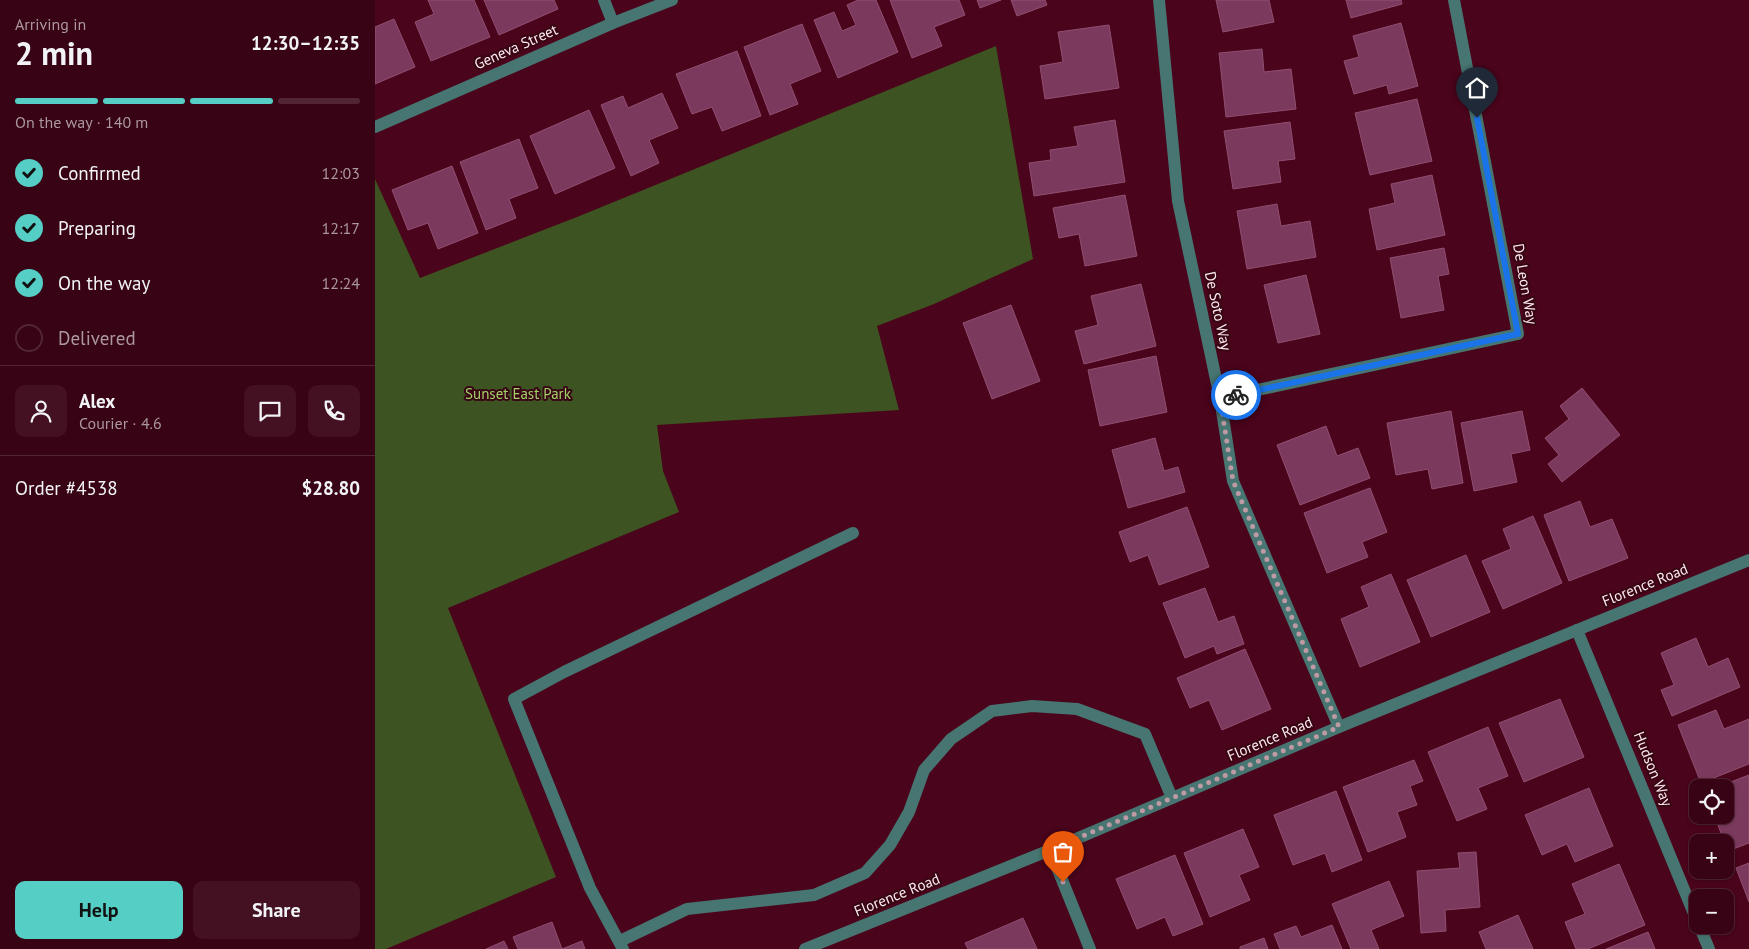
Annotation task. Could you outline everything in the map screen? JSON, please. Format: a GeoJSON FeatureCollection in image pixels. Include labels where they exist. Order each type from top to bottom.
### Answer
{"type":"FeatureCollection","features":[{"type":"Feature","properties":{"kind":"street"},"geometry":{"type":"LineString","coordinates":[[604,0],[613,23]]}},
{"type":"Feature","properties":{"kind":"street","name":"Geneva Street"},"geometry":{"type":"LineString","coordinates":[[375,127],[613,23],[672,0]]}},
{"type":"Feature","properties":{"kind":"street","name":"De Soto Way"},"geometry":{"type":"LineString","coordinates":[[1159,0],[1178,201],[1220,398],[1233,481],[1339,727]]}},
{"type":"Feature","properties":{"kind":"street","name":"De Leon Way"},"geometry":{"type":"LineString","coordinates":[[1220,398],[1518,334],[1454,0]]}},
{"type":"Feature","properties":{"kind":"street"},"geometry":{"type":"LineString","coordinates":[[853,533],[564,672],[514,699],[590,888],[622,945],[687,909],[814,895],[865,873],[890,845],[909,812],[925,770],[951,739],[992,711],[1032,706],[1077,708],[1145,734],[1172,798]]}},
{"type":"Feature","properties":{"kind":"street","name":"Florence Road"},"geometry":{"type":"LineString","coordinates":[[805,949],[1050,850],[1339,727],[1749,560]]}},
{"type":"Feature","properties":{"kind":"street","name":"Hudson Way"},"geometry":{"type":"LineString","coordinates":[[1577,630],[1689,902]]}},
{"type":"Feature","properties":{"kind":"street"},"geometry":{"type":"LineString","coordinates":[[1050,850],[1090,949]]}},
{"type":"Feature","properties":{"kind":"street"},"geometry":{"type":"LineString","coordinates":[[1703,934],[1709,949]]}},
{"type":"Feature","properties":{"kind":"green space","name":"Sunset East Park"},"geometry":{"type":"Polygon","coordinates":[[[996,46],[1033,259],[934,304],[877,326],[899,410],[657,425],[663,471],[679,512],[448,608],[556,877],[386,949],[375,949],[375,179],[420,278],[577,217],[996,46]]]}},
{"type":"Feature","properties":{"kind":"building"},"geometry":{"type":"Polygon","coordinates":[[[428,0],[474,0],[490,37],[431,61],[415,22],[434,14],[428,0]]]}},
{"type":"Feature","properties":{"kind":"building"},"geometry":{"type":"Polygon","coordinates":[[[484,0],[554,0],[558,9],[499,35],[484,0]]]}},
{"type":"Feature","properties":{"kind":"building"},"geometry":{"type":"Polygon","coordinates":[[[858,0],[876,0],[898,52],[838,78],[814,20],[834,12],[842,31],[856,25],[847,5],[858,0]]]}},
{"type":"Feature","properties":{"kind":"building"},"geometry":{"type":"Polygon","coordinates":[[[890,0],[959,0],[965,15],[934,27],[942,46],[912,58],[890,0]]]}},
{"type":"Feature","properties":{"kind":"building"},"geometry":{"type":"Polygon","coordinates":[[[977,0],[1001,0],[980,8],[977,0]]]}},
{"type":"Feature","properties":{"kind":"building"},"geometry":{"type":"Polygon","coordinates":[[[1011,0],[1045,0],[1047,5],[1017,16],[1011,0]]]}},
{"type":"Feature","properties":{"kind":"building"},"geometry":{"type":"Polygon","coordinates":[[[1216,0],[1269,0],[1274,22],[1223,32],[1216,0]]]}},
{"type":"Feature","properties":{"kind":"building"},"geometry":{"type":"Polygon","coordinates":[[[1346,0],[1401,0],[1402,4],[1351,18],[1346,0]]]}},
{"type":"Feature","properties":{"kind":"building"},"geometry":{"type":"Polygon","coordinates":[[[394,19],[415,67],[375,84],[375,27],[394,19]]]}},
{"type":"Feature","properties":{"kind":"building"},"geometry":{"type":"Polygon","coordinates":[[[1401,23],[1418,86],[1389,94],[1387,85],[1354,94],[1344,61],[1359,57],[1353,36],[1401,23]]]}},
{"type":"Feature","properties":{"kind":"building"},"geometry":{"type":"Polygon","coordinates":[[[802,24],[821,71],[790,84],[798,104],[770,115],[744,47],[802,24]]]}},
{"type":"Feature","properties":{"kind":"building"},"geometry":{"type":"Polygon","coordinates":[[[1109,25],[1119,88],[1045,99],[1040,66],[1063,62],[1058,32],[1109,25]]]}},
{"type":"Feature","properties":{"kind":"building"},"geometry":{"type":"Polygon","coordinates":[[[1262,49],[1264,72],[1291,69],[1296,109],[1226,117],[1219,53],[1262,49]]]}},
{"type":"Feature","properties":{"kind":"building"},"geometry":{"type":"Polygon","coordinates":[[[737,51],[761,116],[722,131],[712,107],[692,114],[676,74],[737,51]]]}},
{"type":"Feature","properties":{"kind":"building"},"geometry":{"type":"Polygon","coordinates":[[[662,93],[678,128],[649,140],[659,163],[631,176],[601,105],[623,96],[628,108],[662,93]]]}},
{"type":"Feature","properties":{"kind":"building"},"geometry":{"type":"Polygon","coordinates":[[[1417,99],[1432,161],[1370,175],[1355,113],[1417,99]]]}},
{"type":"Feature","properties":{"kind":"building"},"geometry":{"type":"Polygon","coordinates":[[[589,110],[615,168],[555,194],[530,136],[589,110]]]}},
{"type":"Feature","properties":{"kind":"building"},"geometry":{"type":"Polygon","coordinates":[[[1115,120],[1125,182],[1034,196],[1029,163],[1051,160],[1050,150],[1078,146],[1074,127],[1115,120]]]}},
{"type":"Feature","properties":{"kind":"building"},"geometry":{"type":"Polygon","coordinates":[[[1290,122],[1295,159],[1278,161],[1281,182],[1233,189],[1224,131],[1290,122]]]}},
{"type":"Feature","properties":{"kind":"building"},"geometry":{"type":"Polygon","coordinates":[[[519,139],[538,188],[509,199],[516,218],[486,230],[460,162],[519,139]]]}},
{"type":"Feature","properties":{"kind":"building"},"geometry":{"type":"Polygon","coordinates":[[[452,166],[478,233],[438,249],[428,223],[408,230],[392,190],[452,166]]]}},
{"type":"Feature","properties":{"kind":"building"},"geometry":{"type":"Polygon","coordinates":[[[1432,175],[1445,235],[1377,250],[1369,209],[1395,203],[1391,184],[1432,175]]]}},
{"type":"Feature","properties":{"kind":"building"},"geometry":{"type":"Polygon","coordinates":[[[1125,195],[1137,256],[1085,266],[1079,234],[1059,238],[1053,208],[1125,195]]]}},
{"type":"Feature","properties":{"kind":"building"},"geometry":{"type":"Polygon","coordinates":[[[1277,204],[1281,226],[1310,221],[1316,257],[1247,269],[1237,211],[1277,204]]]}},
{"type":"Feature","properties":{"kind":"building"},"geometry":{"type":"Polygon","coordinates":[[[1444,248],[1449,274],[1438,276],[1444,310],[1401,318],[1390,258],[1444,248]]]}},
{"type":"Feature","properties":{"kind":"building"},"geometry":{"type":"Polygon","coordinates":[[[1306,275],[1320,334],[1278,343],[1264,285],[1306,275]]]}},
{"type":"Feature","properties":{"kind":"building"},"geometry":{"type":"Polygon","coordinates":[[[1141,284],[1156,346],[1084,364],[1075,331],[1098,325],[1091,296],[1141,284]]]}},
{"type":"Feature","properties":{"kind":"building"},"geometry":{"type":"Polygon","coordinates":[[[1011,305],[1040,381],[992,399],[963,323],[1011,305]]]}},
{"type":"Feature","properties":{"kind":"building"},"geometry":{"type":"Polygon","coordinates":[[[1156,356],[1167,412],[1100,426],[1088,370],[1156,356]]]}},
{"type":"Feature","properties":{"kind":"building"},"geometry":{"type":"Polygon","coordinates":[[[1582,388],[1620,435],[1562,482],[1548,464],[1559,455],[1545,438],[1569,419],[1560,406],[1582,388]]]}},
{"type":"Feature","properties":{"kind":"building"},"geometry":{"type":"Polygon","coordinates":[[[1451,411],[1463,483],[1432,489],[1428,469],[1396,475],[1387,423],[1451,411]]]}},
{"type":"Feature","properties":{"kind":"building"},"geometry":{"type":"Polygon","coordinates":[[[1522,411],[1530,450],[1511,454],[1517,482],[1474,491],[1461,423],[1522,411]]]}},
{"type":"Feature","properties":{"kind":"building"},"geometry":{"type":"Polygon","coordinates":[[[1326,426],[1337,456],[1358,448],[1370,478],[1300,505],[1277,445],[1326,426]]]}},
{"type":"Feature","properties":{"kind":"building"},"geometry":{"type":"Polygon","coordinates":[[[1155,438],[1164,471],[1178,467],[1185,492],[1128,508],[1112,450],[1155,438]]]}},
{"type":"Feature","properties":{"kind":"building"},"geometry":{"type":"Polygon","coordinates":[[[1370,488],[1387,532],[1362,542],[1368,557],[1327,573],[1304,513],[1370,488]]]}},
{"type":"Feature","properties":{"kind":"building"},"geometry":{"type":"Polygon","coordinates":[[[1580,501],[1590,527],[1612,519],[1628,558],[1569,581],[1544,515],[1580,501]]]}},
{"type":"Feature","properties":{"kind":"building"},"geometry":{"type":"Polygon","coordinates":[[[1187,507],[1209,567],[1159,585],[1148,555],[1130,562],[1119,532],[1187,507]]]}},
{"type":"Feature","properties":{"kind":"building"},"geometry":{"type":"Polygon","coordinates":[[[1533,516],[1562,583],[1503,609],[1482,561],[1511,549],[1503,529],[1533,516]]]}},
{"type":"Feature","properties":{"kind":"building"},"geometry":{"type":"Polygon","coordinates":[[[1466,555],[1490,612],[1431,637],[1407,580],[1466,555]]]}},
{"type":"Feature","properties":{"kind":"building"},"geometry":{"type":"Polygon","coordinates":[[[1391,574],[1420,642],[1360,667],[1341,619],[1369,607],[1361,587],[1391,574]]]}},
{"type":"Feature","properties":{"kind":"building"},"geometry":{"type":"Polygon","coordinates":[[[1205,588],[1218,622],[1234,616],[1244,644],[1217,654],[1214,646],[1185,658],[1163,603],[1205,588]]]}},
{"type":"Feature","properties":{"kind":"building"},"geometry":{"type":"Polygon","coordinates":[[[1696,638],[1708,667],[1728,658],[1740,687],[1672,716],[1661,690],[1674,685],[1661,653],[1696,638]]]}},
{"type":"Feature","properties":{"kind":"building"},"geometry":{"type":"Polygon","coordinates":[[[1245,649],[1271,709],[1222,730],[1209,700],[1190,708],[1177,678],[1245,649]]]}},
{"type":"Feature","properties":{"kind":"building"},"geometry":{"type":"Polygon","coordinates":[[[1560,699],[1584,757],[1524,782],[1499,723],[1560,699]]]}},
{"type":"Feature","properties":{"kind":"building"},"geometry":{"type":"Polygon","coordinates":[[[1716,710],[1724,729],[1749,719],[1749,764],[1711,779],[1699,779],[1678,725],[1716,710]]]}},
{"type":"Feature","properties":{"kind":"building"},"geometry":{"type":"Polygon","coordinates":[[[1488,727],[1508,776],[1478,788],[1487,809],[1457,821],[1428,752],[1488,727]]]}},
{"type":"Feature","properties":{"kind":"building"},"geometry":{"type":"Polygon","coordinates":[[[1414,760],[1423,781],[1410,786],[1417,805],[1397,812],[1406,837],[1368,852],[1343,787],[1414,760]]]}},
{"type":"Feature","properties":{"kind":"building"},"geometry":{"type":"Polygon","coordinates":[[[1749,775],[1749,843],[1734,849],[1734,834],[1721,834],[1718,824],[1734,824],[1734,781],[1749,775]]]}},
{"type":"Feature","properties":{"kind":"building"},"geometry":{"type":"Polygon","coordinates":[[[1589,788],[1613,846],[1575,862],[1567,844],[1542,855],[1525,815],[1589,788]]]}},
{"type":"Feature","properties":{"kind":"building"},"geometry":{"type":"Polygon","coordinates":[[[1336,791],[1362,860],[1332,872],[1325,853],[1293,865],[1274,815],[1336,791]]]}},
{"type":"Feature","properties":{"kind":"building"},"geometry":{"type":"Polygon","coordinates":[[[1243,829],[1259,867],[1239,875],[1250,900],[1210,917],[1184,853],[1243,829]]]}},
{"type":"Feature","properties":{"kind":"building"},"geometry":{"type":"Polygon","coordinates":[[[1476,852],[1480,907],[1445,910],[1446,931],[1421,933],[1417,871],[1460,868],[1458,853],[1476,852]]]}},
{"type":"Feature","properties":{"kind":"building"},"geometry":{"type":"Polygon","coordinates":[[[1175,855],[1203,924],[1173,936],[1165,917],[1137,929],[1116,879],[1175,855]]]}},
{"type":"Feature","properties":{"kind":"building"},"geometry":{"type":"Polygon","coordinates":[[[1749,863],[1749,902],[1736,868],[1749,863]]]}},
{"type":"Feature","properties":{"kind":"building"},"geometry":{"type":"Polygon","coordinates":[[[1619,864],[1645,925],[1588,949],[1576,949],[1565,922],[1585,914],[1572,884],[1619,864]]]}},
{"type":"Feature","properties":{"kind":"building"},"geometry":{"type":"Polygon","coordinates":[[[1389,881],[1404,916],[1371,930],[1379,949],[1351,949],[1332,904],[1389,881]]]}},
{"type":"Feature","properties":{"kind":"building"},"geometry":{"type":"Polygon","coordinates":[[[1518,915],[1533,949],[1486,949],[1479,932],[1518,915]]]}},
{"type":"Feature","properties":{"kind":"building"},"geometry":{"type":"Polygon","coordinates":[[[1023,918],[1037,949],[968,949],[965,943],[1023,918]]]}},
{"type":"Feature","properties":{"kind":"building"},"geometry":{"type":"Polygon","coordinates":[[[552,922],[562,949],[518,949],[513,937],[552,922]]]}},
{"type":"Feature","properties":{"kind":"building"},"geometry":{"type":"Polygon","coordinates":[[[1332,925],[1342,949],[1280,949],[1274,934],[1296,926],[1301,937],[1332,925]]]}},
{"type":"Feature","properties":{"kind":"building"},"geometry":{"type":"Polygon","coordinates":[[[1648,932],[1655,949],[1606,949],[1648,932]]]}},
{"type":"Feature","properties":{"kind":"building"},"geometry":{"type":"Polygon","coordinates":[[[1264,938],[1268,949],[1240,949],[1240,947],[1264,938]]]}},
{"type":"Feature","properties":{"kind":"building"},"geometry":{"type":"Polygon","coordinates":[[[504,941],[508,949],[486,949],[504,941]]]}},
{"type":"Feature","properties":{"kind":"building"},"geometry":{"type":"Polygon","coordinates":[[[582,941],[585,949],[562,949],[582,941]]]}},
{"type":"Feature","properties":{"kind":"way so far"},"geometry":{"type":"LineString","coordinates":[[1063,882],[1050,850],[1339,727],[1233,481],[1220,398],[1236,395]]}},
{"type":"Feature","properties":{"kind":"route"},"geometry":{"type":"LineString","coordinates":[[1236,395],[1518,334],[1477,118]]}}]}
